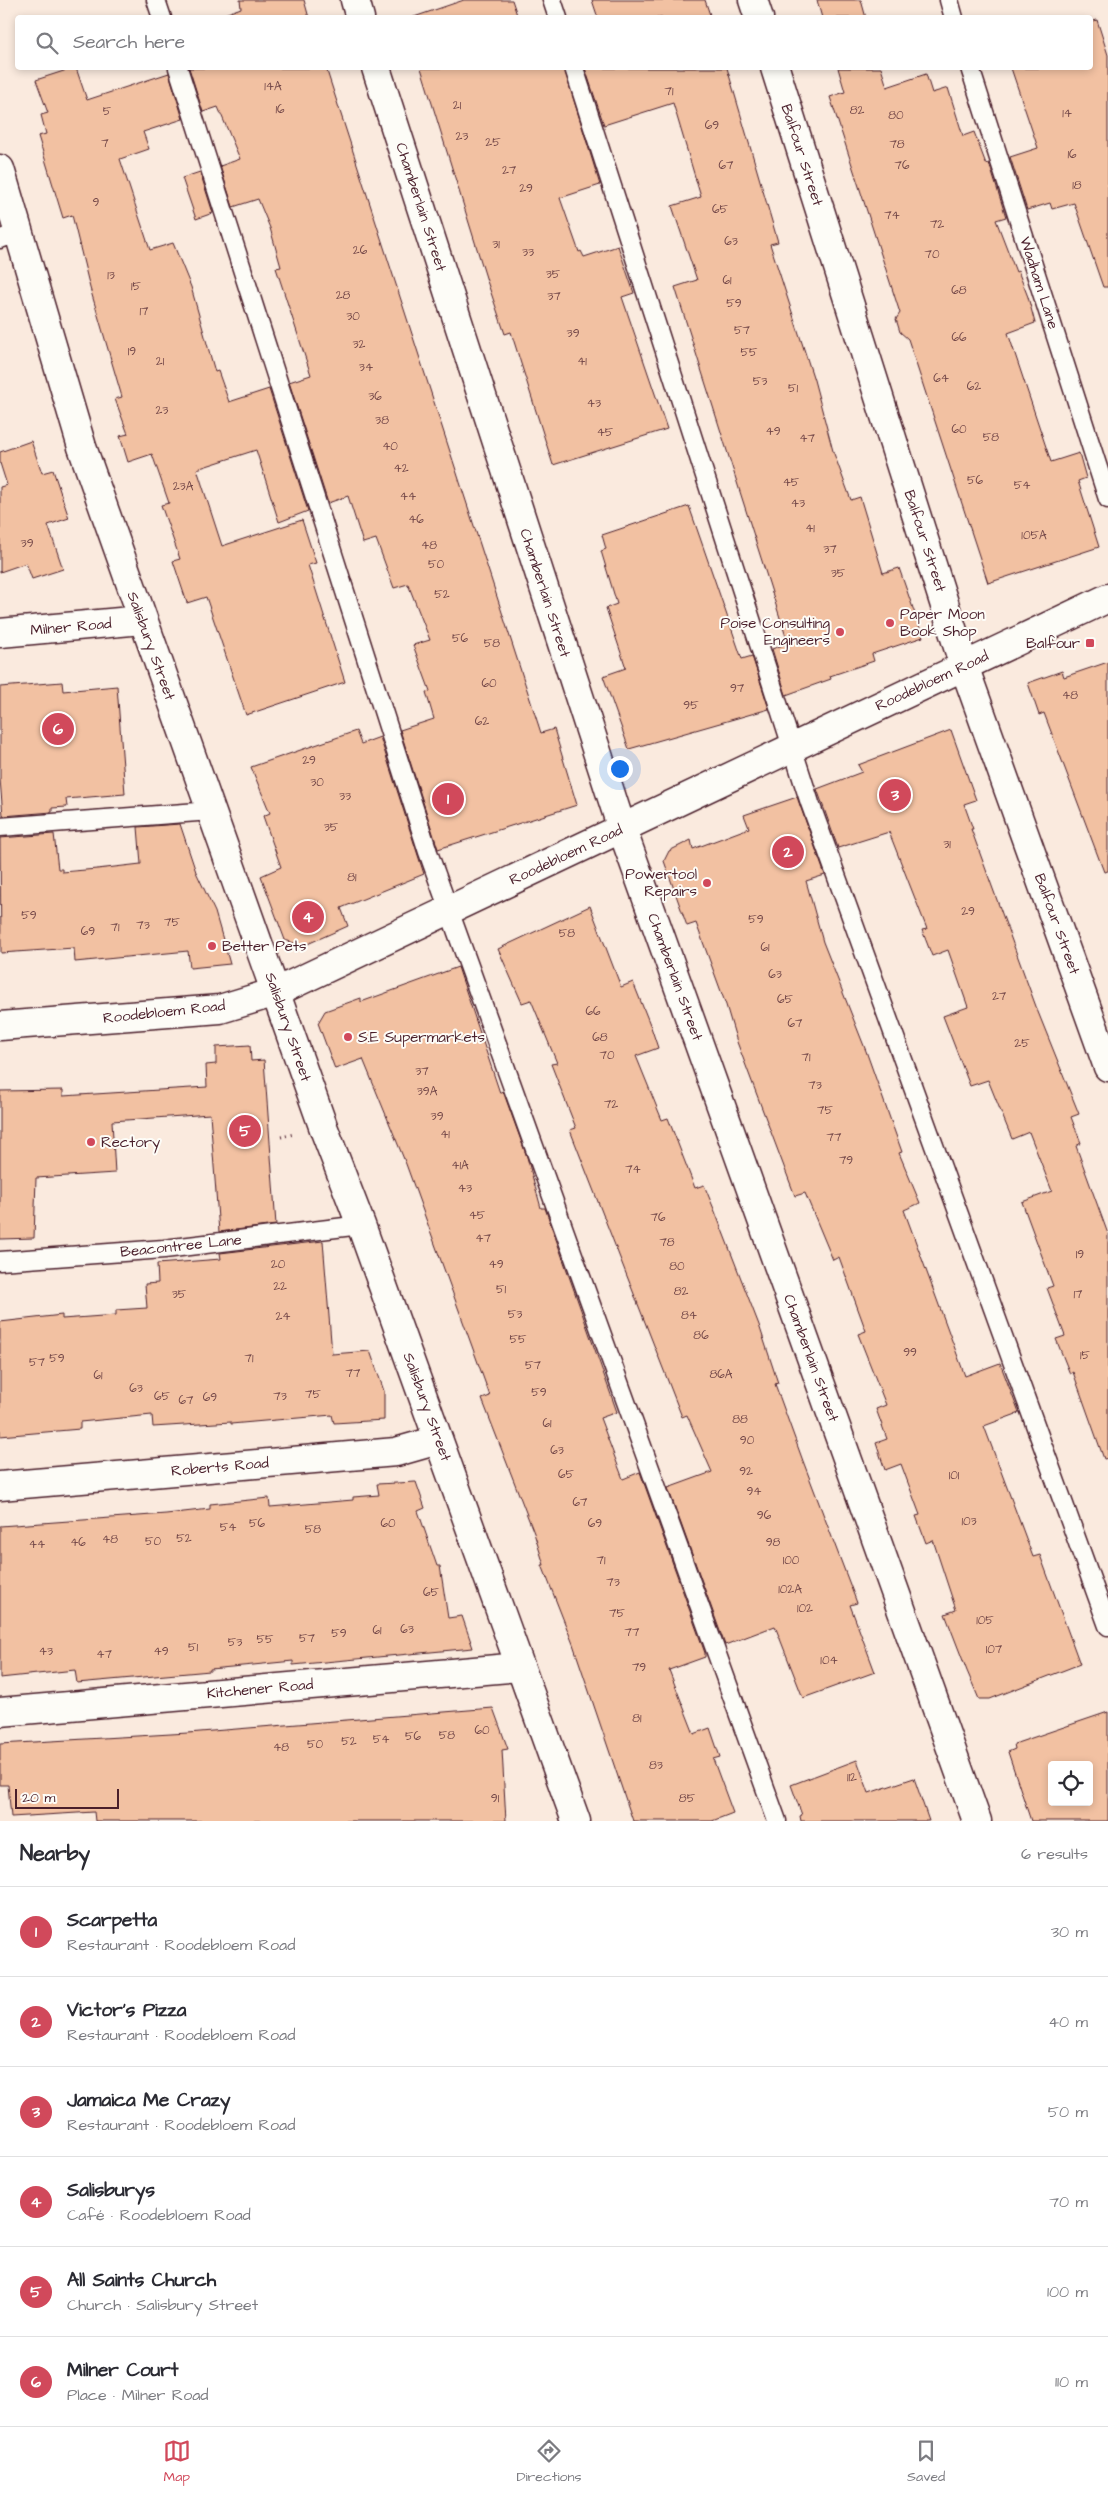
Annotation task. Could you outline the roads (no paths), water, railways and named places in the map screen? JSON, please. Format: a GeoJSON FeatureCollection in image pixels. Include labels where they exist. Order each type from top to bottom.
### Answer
{"type":"FeatureCollection","features":[{"type":"Feature","properties":{"kind":"street"},"geometry":{"type":"LineString","coordinates":[[354,0],[359,15]]}},
{"type":"Feature","properties":{"kind":"street"},"geometry":{"type":"LineString","coordinates":[[753,0],[758,15]]}},
{"type":"Feature","properties":{"kind":"street","name":"Chamberlain Street"},"geometry":{"type":"LineString","coordinates":[[377,70],[622,829],[977,1821]]}},
{"type":"Feature","properties":{"kind":"street","name":"Balfour Street"},"geometry":{"type":"LineString","coordinates":[[776,70],[964,666],[1108,1067]]}},
{"type":"Feature","properties":{"kind":"street","name":"Salisbury Street"},"geometry":{"type":"LineString","coordinates":[[0,170],[9,236],[142,620],[324,1129],[361,1225],[576,1821]]}},
{"type":"Feature","properties":{"kind":"street","name":"Roodebloem Road"},"geometry":{"type":"LineString","coordinates":[[0,1026],[220,1009],[276,992],[1108,598]]}},
{"type":"Feature","properties":{"kind":"street","name":"Milner Road"},"geometry":{"type":"LineString","coordinates":[[0,633],[142,620]]}},
{"type":"Feature","properties":{"kind":"street","name":"Roberts Road"},"geometry":{"type":"LineString","coordinates":[[0,1486],[396,1452],[438,1440]]}},
{"type":"Feature","properties":{"kind":"street","name":"Kitchener Road"},"geometry":{"type":"LineString","coordinates":[[0,1712],[520,1667]]}},
{"type":"Feature","properties":{"kind":"lane"},"geometry":{"type":"LineString","coordinates":[[156,0],[161,15]]}},
{"type":"Feature","properties":{"kind":"lane"},"geometry":{"type":"LineString","coordinates":[[552,0],[557,15]]}},
{"type":"Feature","properties":{"kind":"lane"},"geometry":{"type":"LineString","coordinates":[[949,0],[953,15]]}},
{"type":"Feature","properties":{"kind":"lane"},"geometry":{"type":"LineString","coordinates":[[179,70],[449,910],[777,1821]]}},
{"type":"Feature","properties":{"kind":"lane"},"geometry":{"type":"LineString","coordinates":[[575,70],[792,748],[1108,1626]]}},
{"type":"Feature","properties":{"kind":"lane","name":"Wadham Lane"},"geometry":{"type":"LineString","coordinates":[[971,70],[1108,499]]}},
{"type":"Feature","properties":{"kind":"lane"},"geometry":{"type":"LineString","coordinates":[[0,826],[211,811]]}},
{"type":"Feature","properties":{"kind":"lane","name":"Beacontree Lane"},"geometry":{"type":"LineString","coordinates":[[0,1261],[164,1249],[361,1225]]}},
{"type":"Feature","properties":{"kind":"place","name":"Paper Moon Book Shop"},"geometry":{"type":"Point","coordinates":[890,623]}},
{"type":"Feature","properties":{"kind":"place","name":"Poise Consulting Engineers"},"geometry":{"type":"Point","coordinates":[840,632]}},
{"type":"Feature","properties":{"kind":"place","name":"Balfour"},"geometry":{"type":"Point","coordinates":[1090,643]}},
{"type":"Feature","properties":{"kind":"place","name":"Milner Court"},"geometry":{"type":"Point","coordinates":[58,729]}},
{"type":"Feature","properties":{"kind":"place","name":"Jamaica Me Crazy"},"geometry":{"type":"Point","coordinates":[895,795]}},
{"type":"Feature","properties":{"kind":"place","name":"Scarpetta"},"geometry":{"type":"Point","coordinates":[448,799]}},
{"type":"Feature","properties":{"kind":"place","name":"Victor's Pizza"},"geometry":{"type":"Point","coordinates":[788,852]}},
{"type":"Feature","properties":{"kind":"place","name":"Powertool Repairs"},"geometry":{"type":"Point","coordinates":[707,883]}},
{"type":"Feature","properties":{"kind":"place","name":"Salisburys"},"geometry":{"type":"Point","coordinates":[308,917]}},
{"type":"Feature","properties":{"kind":"place","name":"Better Pets"},"geometry":{"type":"Point","coordinates":[212,946]}},
{"type":"Feature","properties":{"kind":"place","name":"S.E Supermarkets"},"geometry":{"type":"Point","coordinates":[348,1037]}},
{"type":"Feature","properties":{"kind":"place","name":"All Saints Church"},"geometry":{"type":"Point","coordinates":[245,1131]}},
{"type":"Feature","properties":{"kind":"place","name":"Rectory"},"geometry":{"type":"Point","coordinates":[91,1142]}}]}
